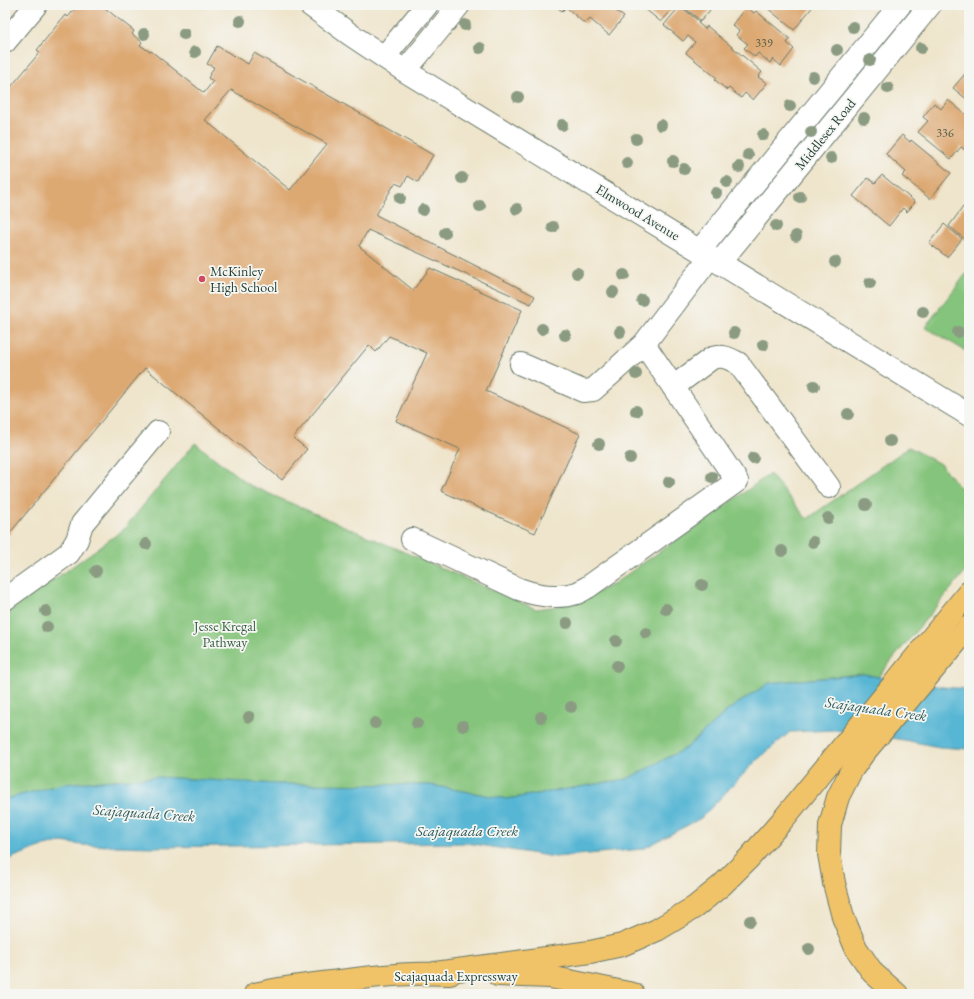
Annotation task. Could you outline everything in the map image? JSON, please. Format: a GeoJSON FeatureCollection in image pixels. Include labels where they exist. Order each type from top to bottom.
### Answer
{"type":"FeatureCollection","features":[{"type":"Feature","properties":{"kind":"highway"},"geometry":{"type":"LineString","coordinates":[[435,973],[590,952],[622,945],[657,930],[695,907],[722,885],[749,858],[781,822],[969,592]]}},
{"type":"Feature","properties":{"kind":"highway"},"geometry":{"type":"LineString","coordinates":[[897,994],[873,973],[856,948],[843,917],[834,883],[829,854],[830,825],[838,797],[863,754],[969,627]]}},
{"type":"Feature","properties":{"kind":"highway","name":"Scajaquada Expressway"},"geometry":{"type":"LineString","coordinates":[[255,994],[277,988],[360,978],[435,973],[550,977],[633,994]]}},
{"type":"Feature","properties":{"kind":"street"},"geometry":{"type":"LineString","coordinates":[[5,42],[36,5]]}},
{"type":"Feature","properties":{"kind":"street","name":"Elmwood Avenue"},"geometry":{"type":"LineString","coordinates":[[310,5],[405,71],[969,415]]}},
{"type":"Feature","properties":{"kind":"street"},"geometry":{"type":"LineString","coordinates":[[384,57],[427,5]]}},
{"type":"Feature","properties":{"kind":"street"},"geometry":{"type":"LineString","coordinates":[[405,71],[459,5]]}},
{"type":"Feature","properties":{"kind":"street","name":"Middlesex Road"},"geometry":{"type":"LineString","coordinates":[[710,256],[900,5]]}},
{"type":"Feature","properties":{"kind":"street","name":"Middlesex Road"},"geometry":{"type":"LineString","coordinates":[[710,256],[930,5]]}},
{"type":"Feature","properties":{"kind":"street"},"geometry":{"type":"LineString","coordinates":[[521,364],[583,391],[593,390],[644,344],[710,256]]}},
{"type":"Feature","properties":{"kind":"street"},"geometry":{"type":"LineString","coordinates":[[412,539],[519,589],[544,596],[567,595],[577,593],[588,587],[737,481],[644,344]]}},
{"type":"Feature","properties":{"kind":"street"},"geometry":{"type":"LineString","coordinates":[[674,387],[712,358],[719,356],[738,363],[829,487]]}},
{"type":"Feature","properties":{"kind":"street"},"geometry":{"type":"LineString","coordinates":[[5,599],[69,553],[77,540],[82,524],[158,432]]}},
{"type":"Feature","properties":{"kind":"green space"},"geometry":{"type":"Polygon","coordinates":[[[969,270],[969,353],[925,327],[969,270]]]}},
{"type":"Feature","properties":{"kind":"green space","name":"Jesse Kregal Pathway"},"geometry":{"type":"Polygon","coordinates":[[[195,443],[249,485],[536,609],[572,604],[612,585],[770,474],[807,519],[909,447],[940,464],[969,498],[969,567],[878,677],[860,674],[769,683],[728,710],[686,748],[627,779],[507,799],[430,785],[278,784],[156,777],[63,784],[5,799],[5,615],[123,530],[195,443]]]}},
{"type":"Feature","properties":{"kind":"water","name":"Scajaquada Creek"},"geometry":{"type":"Polygon","coordinates":[[[865,674],[943,687],[969,689],[969,749],[939,747],[904,740],[835,730],[790,732],[757,760],[701,818],[643,849],[555,857],[467,843],[152,847],[81,845],[62,842],[40,847],[14,857],[5,863],[5,799],[63,784],[156,777],[278,784],[430,785],[507,799],[627,779],[686,748],[728,710],[769,683],[865,674]]]}},
{"type":"Feature","properties":{"kind":"building","name":"McKinley High School"},"geometry":{"type":"Polygon","coordinates":[[[78,5],[101,5],[134,31],[132,34],[142,42],[140,45],[150,52],[151,51],[204,93],[213,81],[208,78],[214,67],[207,64],[217,46],[248,64],[254,53],[433,155],[418,182],[408,176],[402,186],[395,183],[376,215],[535,296],[531,304],[368,230],[359,246],[413,290],[430,268],[522,310],[486,391],[580,434],[535,533],[441,491],[460,449],[396,421],[427,353],[389,336],[376,352],[369,345],[293,438],[307,449],[282,480],[145,368],[5,539],[5,94],[40,52],[37,50],[65,15],[68,17],[78,5]],[[231,90],[205,120],[290,190],[327,144],[231,90]]]}},
{"type":"Feature","properties":{"kind":"building"},"geometry":{"type":"Polygon","coordinates":[[[554,5],[608,5],[624,17],[609,35],[590,19],[585,24],[566,7],[562,11],[554,5]]]}},
{"type":"Feature","properties":{"kind":"building"},"geometry":{"type":"Polygon","coordinates":[[[647,5],[676,5],[661,22],[644,8],[647,5]]]}},
{"type":"Feature","properties":{"kind":"building"},"geometry":{"type":"Polygon","coordinates":[[[681,5],[714,5],[701,21],[681,5]]]}},
{"type":"Feature","properties":{"kind":"building"},"geometry":{"type":"Polygon","coordinates":[[[768,5],[814,5],[794,30],[766,7],[768,5]]]}},
{"type":"Feature","properties":{"kind":"building"},"geometry":{"type":"Polygon","coordinates":[[[680,6],[700,22],[698,23],[705,29],[707,26],[762,72],[758,77],[767,83],[753,100],[745,93],[741,98],[729,88],[727,90],[715,80],[717,78],[686,53],[695,42],[688,36],[683,41],[664,25],[680,6]]]}},
{"type":"Feature","properties":{"kind":"building"},"geometry":{"type":"Polygon","coordinates":[[[746,7],[754,13],[756,11],[790,39],[787,43],[794,49],[781,66],[773,59],[770,63],[758,53],[755,57],[744,48],[748,44],[736,35],[739,31],[732,25],[746,7]]]}},
{"type":"Feature","properties":{"kind":"building"},"geometry":{"type":"Polygon","coordinates":[[[969,69],[969,101],[953,88],[969,69]]]}},
{"type":"Feature","properties":{"kind":"building"},"geometry":{"type":"Polygon","coordinates":[[[948,100],[969,117],[969,153],[961,147],[951,159],[918,132],[928,121],[923,117],[934,103],[941,109],[948,100]]]}},
{"type":"Feature","properties":{"kind":"building"},"geometry":{"type":"Polygon","coordinates":[[[902,135],[910,142],[911,140],[951,173],[930,199],[902,176],[906,172],[886,154],[902,135]]]}},
{"type":"Feature","properties":{"kind":"building"},"geometry":{"type":"Polygon","coordinates":[[[882,175],[915,202],[907,212],[903,208],[889,226],[853,196],[868,178],[875,183],[882,175]]]}},
{"type":"Feature","properties":{"kind":"building"},"geometry":{"type":"Polygon","coordinates":[[[963,207],[969,212],[969,238],[967,241],[949,226],[963,207]]]}},
{"type":"Feature","properties":{"kind":"building"},"geometry":{"type":"Polygon","coordinates":[[[944,224],[962,239],[947,257],[929,243],[944,224]]]}},
{"type":"Feature","properties":{"kind":"place","name":"McKinley High School"},"geometry":{"type":"Point","coordinates":[202,279]}}]}
